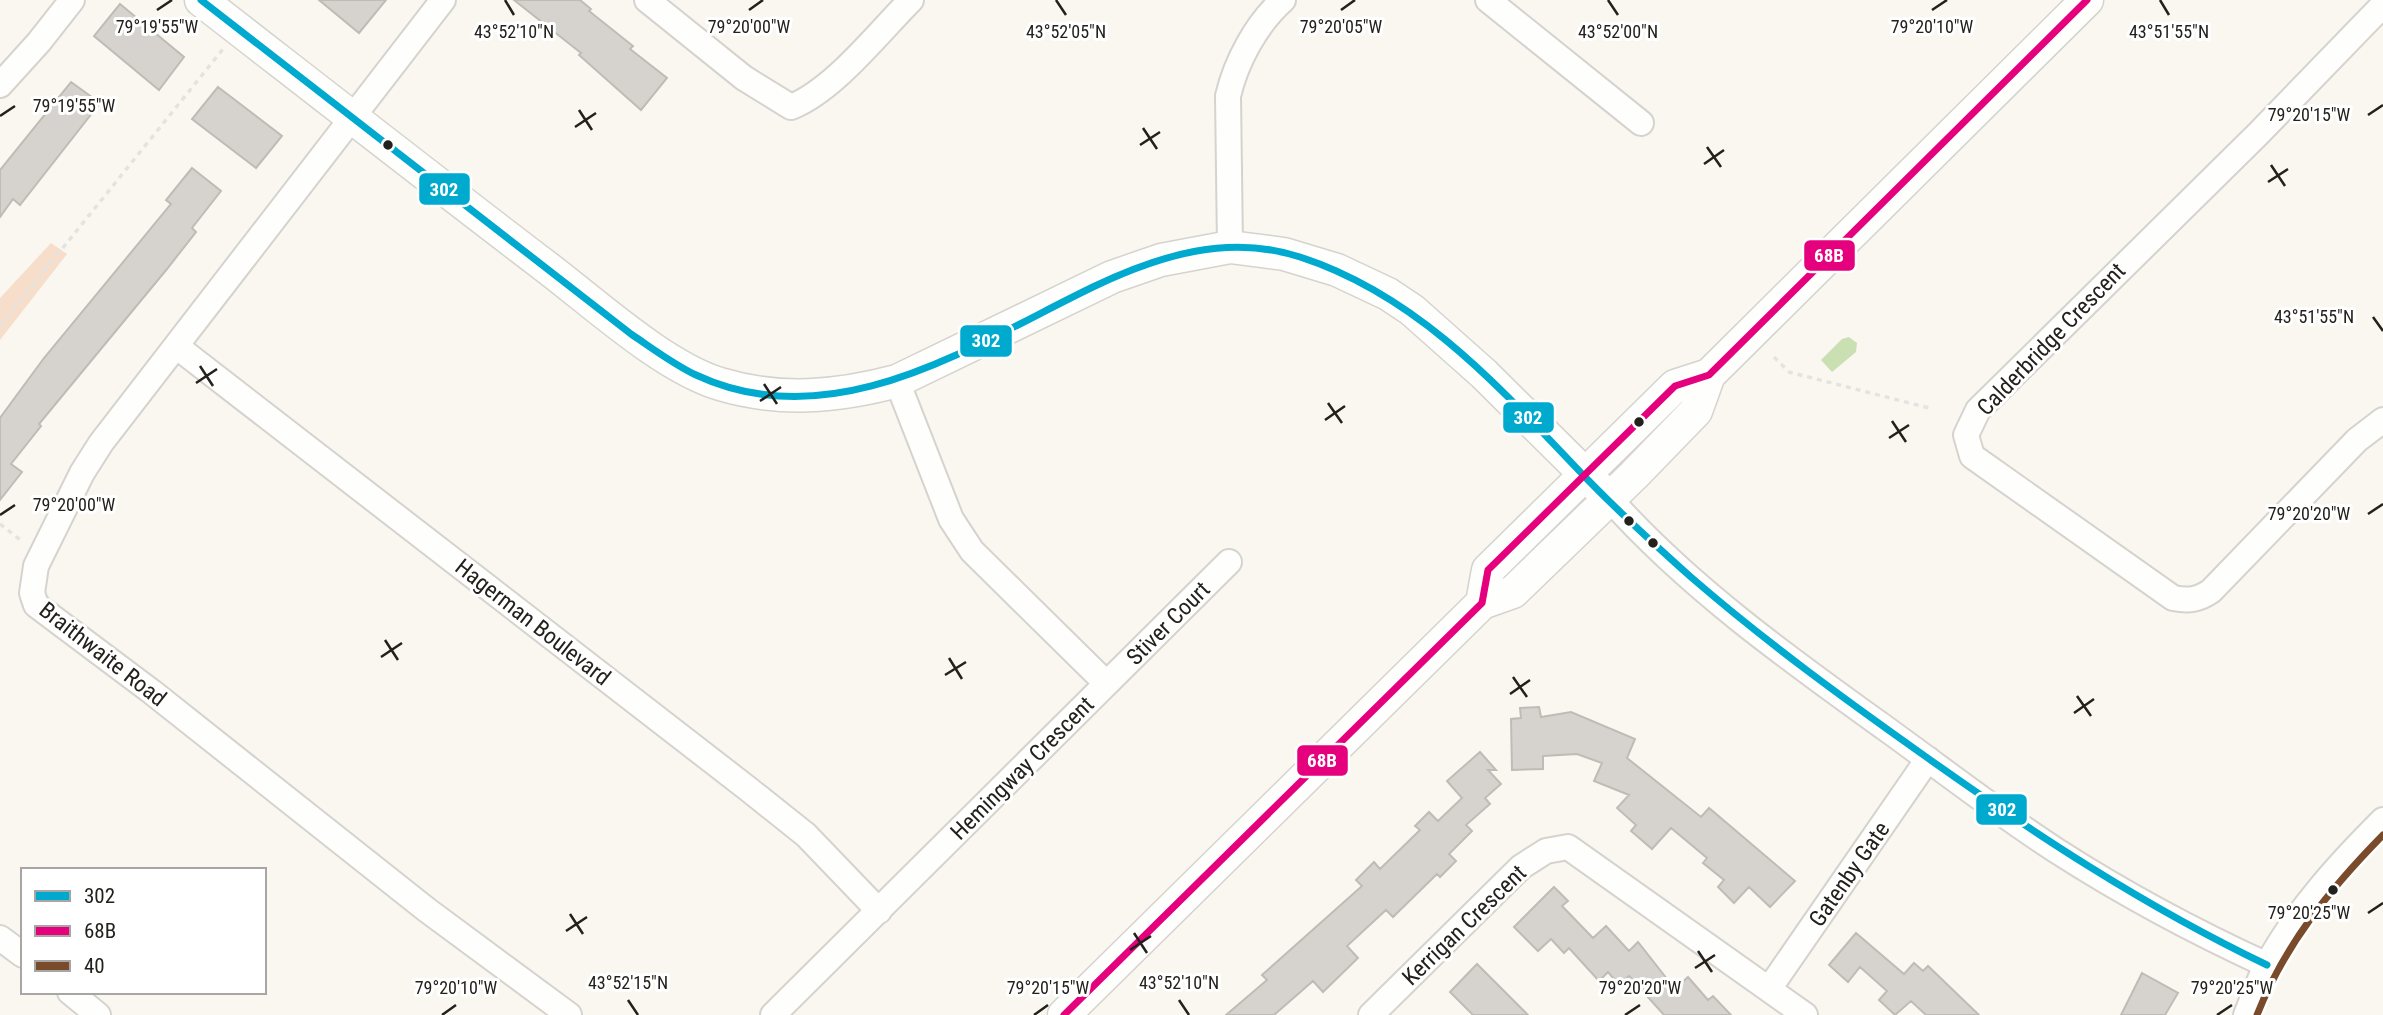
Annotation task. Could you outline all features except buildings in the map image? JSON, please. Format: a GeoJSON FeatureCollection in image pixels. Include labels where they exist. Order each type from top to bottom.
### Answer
{"type":"FeatureCollection","features":[{"type":"Feature","properties":{"kind":"main road"},"geometry":{"type":"LineString","coordinates":[[201,0],[607,314],[683,367],[719,383],[780,396],[806,398],[861,390],[897,381],[1112,277],[1161,260],[1230,247],[1305,259],[1388,293],[1412,310],[1484,374],[1609,498]]}},
{"type":"Feature","properties":{"kind":"main road"},"geometry":{"type":"LineString","coordinates":[[1064,1015],[1482,603],[1513,592],[1609,498],[1696,411],[1709,375],[2087,0]]}},
{"type":"Feature","properties":{"kind":"main road"},"geometry":{"type":"LineString","coordinates":[[1482,603],[1488,570],[1675,386],[1709,375]]}},
{"type":"Feature","properties":{"kind":"street"},"geometry":{"type":"LineString","coordinates":[[0,85],[72,0]]}},
{"type":"Feature","properties":{"kind":"street","name":"Braithwaite Road"},"geometry":{"type":"LineString","coordinates":[[443,0],[129,404],[82,473],[36,566],[32,593],[36,605],[75,633],[94,652],[152,692],[427,910],[569,1015]]}},
{"type":"Feature","properties":{"kind":"street"},"geometry":{"type":"LineString","coordinates":[[647,0],[744,78],[791,107],[805,102],[911,0]]}},
{"type":"Feature","properties":{"kind":"street"},"geometry":{"type":"LineString","coordinates":[[1230,247],[1228,96],[1233,76],[1251,39],[1283,0]]}},
{"type":"Feature","properties":{"kind":"street"},"geometry":{"type":"LineString","coordinates":[[1488,0],[1641,123]]}},
{"type":"Feature","properties":{"kind":"street","name":"Calderbridge Crescent"},"geometry":{"type":"LineString","coordinates":[[2383,5],[2258,134],[1978,410],[1966,435],[1972,456],[2173,598],[2185,601],[2199,599],[2211,591],[2357,440],[2383,421]]}},
{"type":"Feature","properties":{"kind":"street","name":"Hagerman Boulevard"},"geometry":{"type":"LineString","coordinates":[[176,346],[806,835],[879,911]]}},
{"type":"Feature","properties":{"kind":"street","name":"Hemingway Crescent"},"geometry":{"type":"LineString","coordinates":[[879,911],[1106,683],[972,551],[951,519],[897,381]]}},
{"type":"Feature","properties":{"kind":"street"},"geometry":{"type":"LineString","coordinates":[[1609,498],[1630,522],[1718,601],[1795,663],[2056,851],[2184,924],[2267,965]]}},
{"type":"Feature","properties":{"kind":"street","name":"Stiver Court"},"geometry":{"type":"LineString","coordinates":[[1106,683],[1229,562]]}},
{"type":"Feature","properties":{"kind":"street","name":"Gatenby Gate"},"geometry":{"type":"LineString","coordinates":[[1769,989],[1928,759]]}},
{"type":"Feature","properties":{"kind":"street"},"geometry":{"type":"LineString","coordinates":[[2246,1015],[2267,965],[2339,863],[2383,820]]}},
{"type":"Feature","properties":{"kind":"street","name":"Kerrigan Crescent"},"geometry":{"type":"LineString","coordinates":[[1371,1015],[1521,867],[1546,851],[1568,847],[1805,1015]]}},
{"type":"Feature","properties":{"kind":"street"},"geometry":{"type":"LineString","coordinates":[[773,1015],[879,911]]}},
{"type":"Feature","properties":{"kind":"street"},"geometry":{"type":"LineString","coordinates":[[0,938],[21,954]]}},
{"type":"Feature","properties":{"kind":"street"},"geometry":{"type":"LineString","coordinates":[[72,994],[98,1015]]}},
{"type":"Feature","properties":{"kind":"path"},"geometry":{"type":"LineString","coordinates":[[0,326],[227,44]]}},
{"type":"Feature","properties":{"kind":"path"},"geometry":{"type":"LineString","coordinates":[[1774,357],[1788,372],[1929,408]]}},
{"type":"Feature","properties":{"kind":"path"},"geometry":{"type":"LineString","coordinates":[[0,524],[41,556]]}},
{"type":"Feature","properties":{"kind":"shaded area"},"geometry":{"type":"Polygon","coordinates":[[[51,243],[67,254],[0,340],[0,298],[51,243]]]}},
{"type":"Feature","properties":{"kind":"shaded area"},"geometry":{"type":"Polygon","coordinates":[[[1849,337],[1857,343],[1856,352],[1832,372],[1821,360],[1842,339],[1849,337]]]}},
{"type":"Feature","properties":{"kind":"transit line","name":"302"},"geometry":{"type":"LineString","coordinates":[[201,0],[631,334],[696,375],[748,392],[800,397],[851,391],[902,377],[952,357],[1120,275],[1144,265],[1195,251],[1247,247],[1273,250],[1300,257],[1343,274],[1384,296],[1457,349],[1652,542],[1720,602],[1805,669],[2005,812],[2090,867],[2177,918],[2267,965]]}},
{"type":"Feature","properties":{"kind":"transit line","name":"68B"},"geometry":{"type":"LineString","coordinates":[[1064,1015],[1482,603],[1488,570],[1675,386],[1709,375],[2087,0]]}},
{"type":"Feature","properties":{"kind":"transit line","name":"40"},"geometry":{"type":"LineString","coordinates":[[2257,1015],[2295,941],[2327,897],[2383,835]]}}]}
